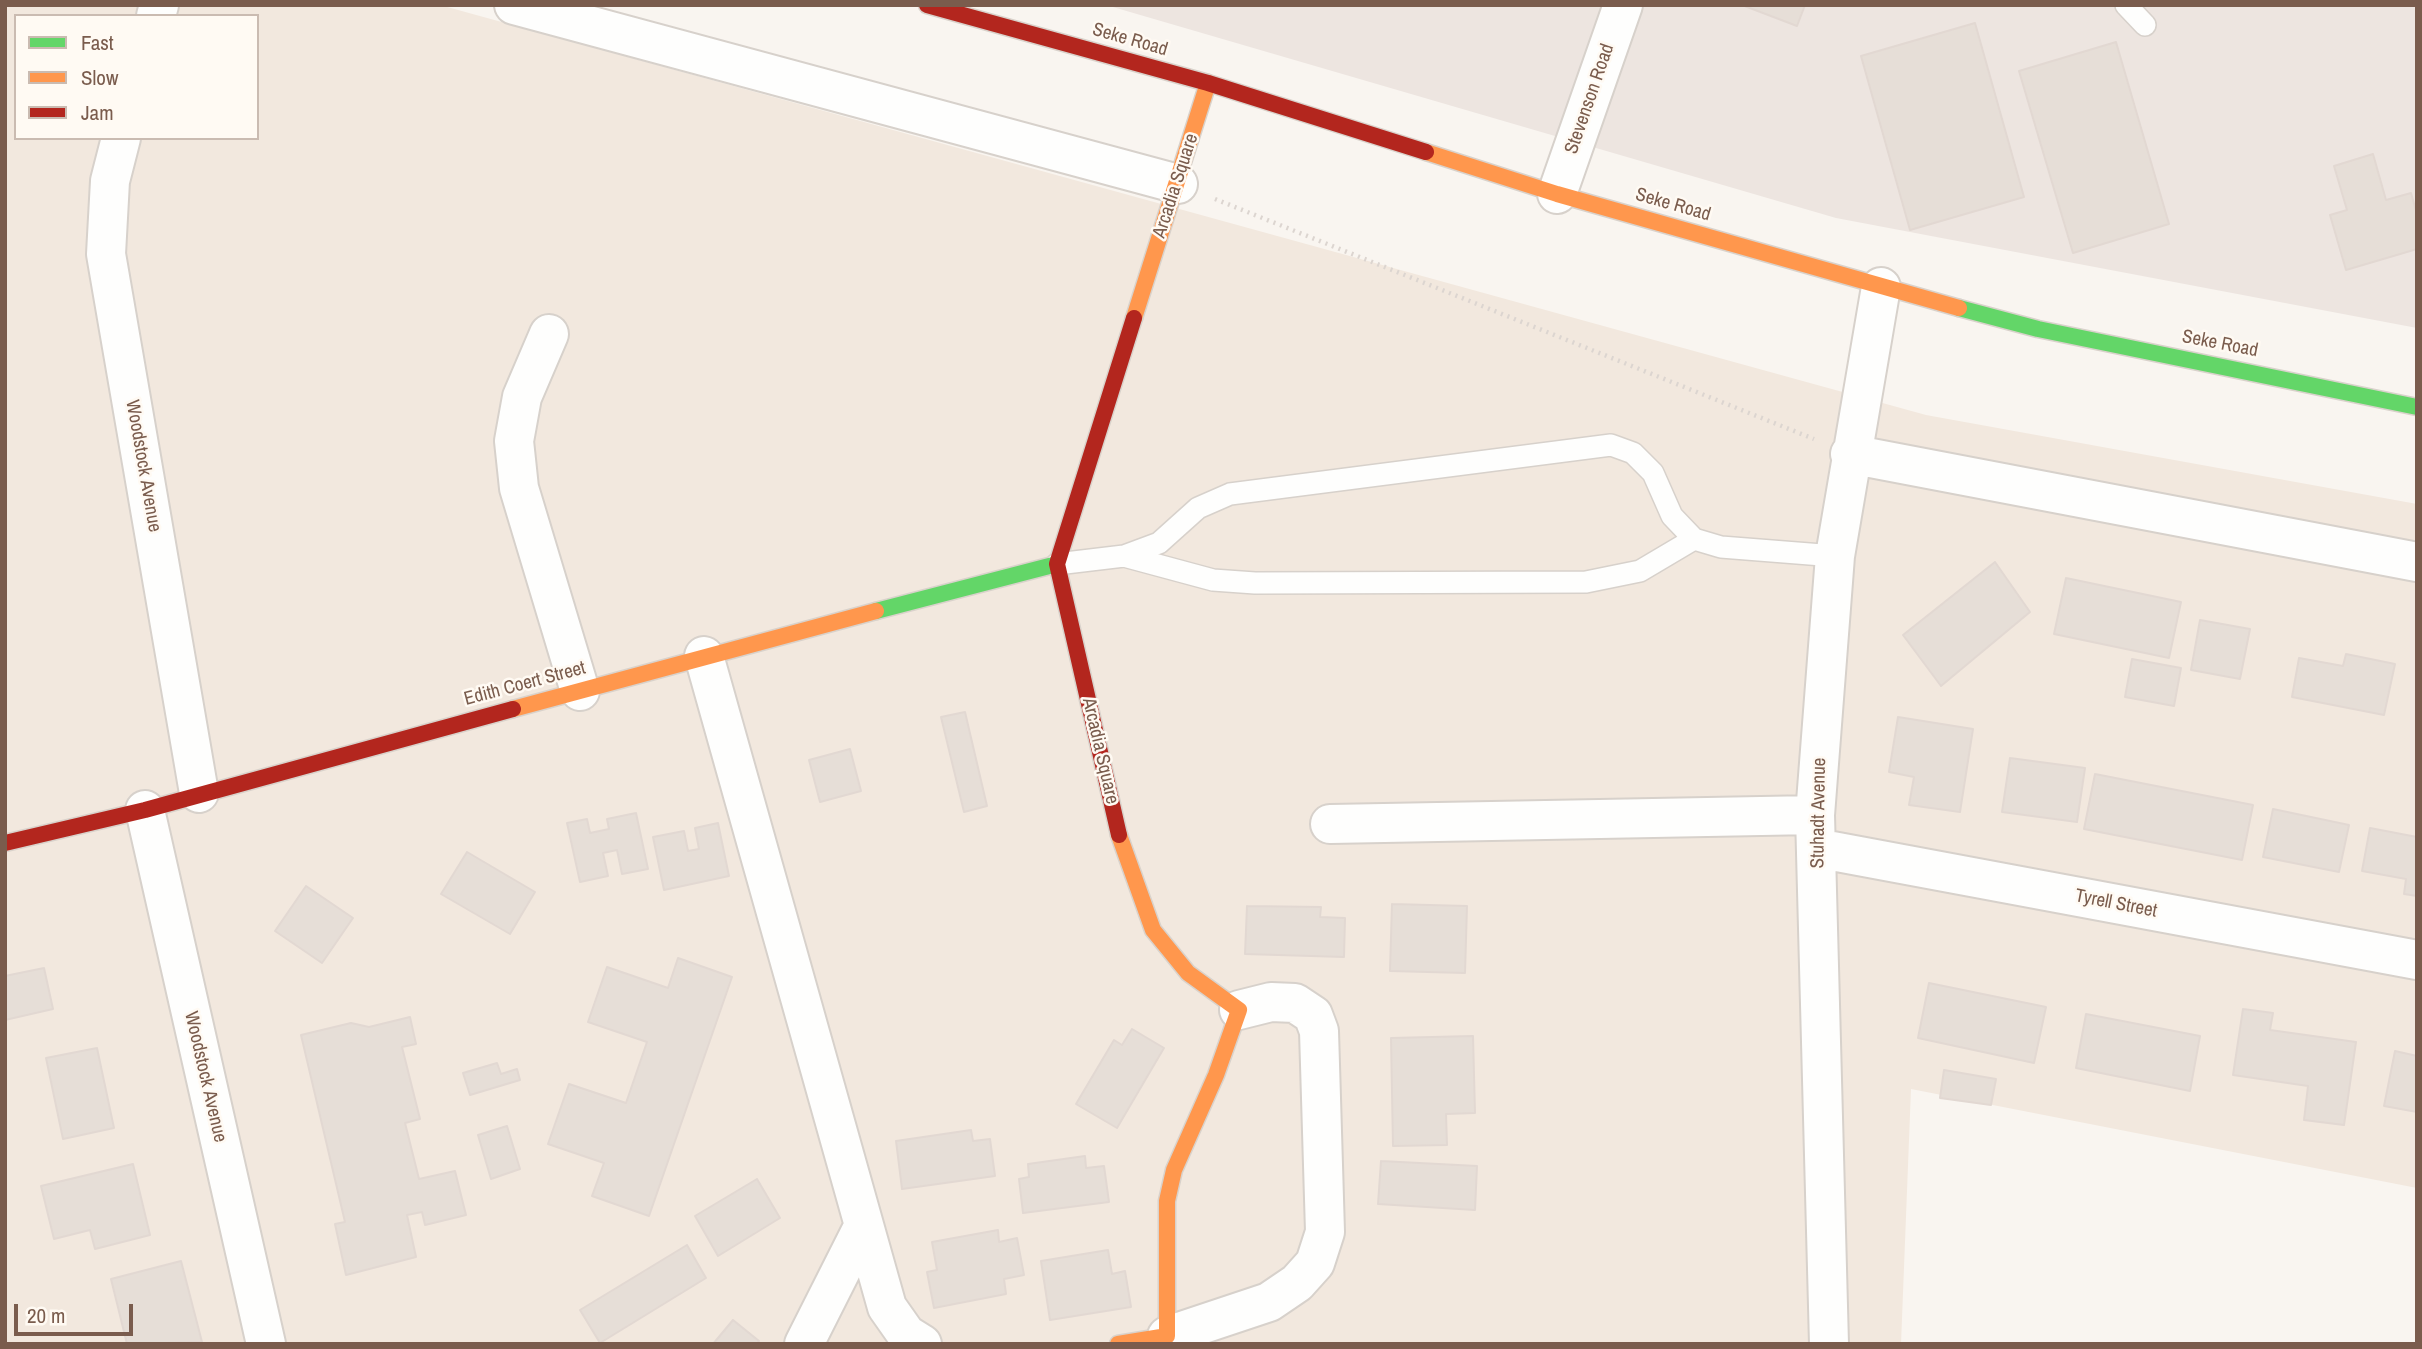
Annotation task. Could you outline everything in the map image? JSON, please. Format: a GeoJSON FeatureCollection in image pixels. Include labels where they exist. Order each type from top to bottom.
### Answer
{"type":"FeatureCollection","features":[{"type":"Feature","properties":{"kind":"street"},"geometry":{"type":"LineString","coordinates":[[514,5],[1178,184]]}},
{"type":"Feature","properties":{"kind":"street","name":"Seke Road"},"geometry":{"type":"LineString","coordinates":[[927,5],[1208,83],[1557,194],[1881,287],[2038,329],[2417,407]]}},
{"type":"Feature","properties":{"kind":"street","name":"Stevenson Road"},"geometry":{"type":"LineString","coordinates":[[1557,194],[1623,5]]}},
{"type":"Feature","properties":{"kind":"street","name":"Arcadia Square"},"geometry":{"type":"LineString","coordinates":[[1208,83],[1056,564],[1122,846],[1153,930],[1188,973],[1239,1010]]}},
{"type":"Feature","properties":{"kind":"street","name":"Woodstock Avenue"},"geometry":{"type":"LineString","coordinates":[[120,140],[110,181],[106,254],[200,793]]}},
{"type":"Feature","properties":{"kind":"street","name":"Stuhadt Avenue"},"geometry":{"type":"LineString","coordinates":[[1829,1344],[1816,831],[1835,556],[1850,454],[1881,287]]}},
{"type":"Feature","properties":{"kind":"street"},"geometry":{"type":"LineString","coordinates":[[549,334],[522,397],[514,441],[519,488],[580,691]]}},
{"type":"Feature","properties":{"kind":"street"},"geometry":{"type":"LineString","coordinates":[[1850,454],[2417,562]]}},
{"type":"Feature","properties":{"kind":"street","name":"Edith Coert Street"},"geometry":{"type":"LineString","coordinates":[[5,843],[145,810],[704,656],[1056,564]]}},
{"type":"Feature","properties":{"kind":"street"},"geometry":{"type":"LineString","coordinates":[[704,656],[887,1307],[906,1334],[922,1344]]}},
{"type":"Feature","properties":{"kind":"street","name":"Woodstock Avenue"},"geometry":{"type":"LineString","coordinates":[[145,810],[266,1344]]}},
{"type":"Feature","properties":{"kind":"street","name":"Tyrell Street"},"geometry":{"type":"LineString","coordinates":[[1330,824],[1816,831],[2417,960]]}},
{"type":"Feature","properties":{"kind":"street"},"geometry":{"type":"LineString","coordinates":[[1118,1344],[1167,1336],[1269,1302],[1297,1283],[1315,1262],[1325,1232],[1319,1031],[1312,1015],[1295,1003],[1271,1002],[1239,1010],[1216,1075],[1174,1170],[1167,1201],[1167,1336]]}},
{"type":"Feature","properties":{"kind":"street"},"geometry":{"type":"LineString","coordinates":[[804,1344],[864,1225]]}},
{"type":"Feature","properties":{"kind":"lane"},"geometry":{"type":"LineString","coordinates":[[2126,5],[2145,25]]}},
{"type":"Feature","properties":{"kind":"lane"},"geometry":{"type":"LineString","coordinates":[[1056,564],[1124,556],[1159,543],[1198,508],[1230,494],[1611,445],[1633,453],[1653,473],[1672,516],[1694,539],[1721,547],[1835,556]]}},
{"type":"Feature","properties":{"kind":"lane"},"geometry":{"type":"LineString","coordinates":[[1124,556],[1213,580],[1255,583],[1586,582],[1640,572],[1694,539]]}},
{"type":"Feature","properties":{"kind":"path"},"geometry":{"type":"LineString","coordinates":[[1178,184],[1850,454]]}},
{"type":"Feature","properties":{"kind":"shaded area"},"geometry":{"type":"Polygon","coordinates":[[[5,5],[440,5],[1926,415],[2417,504],[2417,1188],[1911,1089],[1901,1344],[5,1344],[5,5]]]}},
{"type":"Feature","properties":{"kind":"shaded area"},"geometry":{"type":"Polygon","coordinates":[[[1106,5],[2417,5],[2417,328],[1836,218],[1106,5]]]}},
{"type":"Feature","properties":{"kind":"building"},"geometry":{"type":"Polygon","coordinates":[[[1742,5],[1805,5],[1797,26],[1742,5]]]}},
{"type":"Feature","properties":{"kind":"building"},"geometry":{"type":"Polygon","coordinates":[[[1975,23],[2024,197],[1910,230],[1861,56],[1975,23]]]}},
{"type":"Feature","properties":{"kind":"building"},"geometry":{"type":"Polygon","coordinates":[[[2116,42],[2169,224],[2073,253],[2019,71],[2116,42]]]}},
{"type":"Feature","properties":{"kind":"building"},"geometry":{"type":"Polygon","coordinates":[[[2373,154],[2386,200],[2411,193],[2417,214],[2417,249],[2346,270],[2330,215],[2347,210],[2334,166],[2373,154]]]}},
{"type":"Feature","properties":{"kind":"building"},"geometry":{"type":"Polygon","coordinates":[[[1995,562],[2030,612],[1941,686],[1903,635],[1995,562]]]}},
{"type":"Feature","properties":{"kind":"building"},"geometry":{"type":"Polygon","coordinates":[[[2066,578],[2181,602],[2169,658],[2054,634],[2066,578]]]}},
{"type":"Feature","properties":{"kind":"building"},"geometry":{"type":"Polygon","coordinates":[[[2200,620],[2250,629],[2240,679],[2191,670],[2200,620]]]}},
{"type":"Feature","properties":{"kind":"building"},"geometry":{"type":"Polygon","coordinates":[[[2346,654],[2395,664],[2384,715],[2292,697],[2299,658],[2343,666],[2346,654]]]}},
{"type":"Feature","properties":{"kind":"building"},"geometry":{"type":"Polygon","coordinates":[[[2132,659],[2181,668],[2174,706],[2125,697],[2132,659]]]}},
{"type":"Feature","properties":{"kind":"building"},"geometry":{"type":"Polygon","coordinates":[[[965,712],[987,806],[964,812],[941,717],[965,712]]]}},
{"type":"Feature","properties":{"kind":"building"},"geometry":{"type":"Polygon","coordinates":[[[1898,717],[1973,729],[1960,812],[1909,805],[1914,777],[1889,772],[1898,717]]]}},
{"type":"Feature","properties":{"kind":"building"},"geometry":{"type":"Polygon","coordinates":[[[850,749],[861,791],[820,802],[809,760],[850,749]]]}},
{"type":"Feature","properties":{"kind":"building"},"geometry":{"type":"Polygon","coordinates":[[[2010,758],[2085,768],[2077,822],[2002,812],[2010,758]]]}},
{"type":"Feature","properties":{"kind":"building"},"geometry":{"type":"Polygon","coordinates":[[[2095,774],[2253,805],[2242,860],[2084,829],[2095,774]]]}},
{"type":"Feature","properties":{"kind":"building"},"geometry":{"type":"Polygon","coordinates":[[[2273,809],[2349,825],[2339,872],[2263,857],[2273,809]]]}},
{"type":"Feature","properties":{"kind":"building"},"geometry":{"type":"Polygon","coordinates":[[[636,813],[648,869],[622,874],[617,850],[603,853],[608,876],[580,882],[567,823],[587,819],[590,833],[609,829],[607,819],[636,813]]]}},
{"type":"Feature","properties":{"kind":"building"},"geometry":{"type":"Polygon","coordinates":[[[718,823],[729,876],[664,890],[653,837],[684,831],[688,851],[699,849],[695,828],[718,823]]]}},
{"type":"Feature","properties":{"kind":"building"},"geometry":{"type":"Polygon","coordinates":[[[2370,828],[2417,837],[2417,896],[2404,894],[2406,879],[2362,871],[2370,828]]]}},
{"type":"Feature","properties":{"kind":"building"},"geometry":{"type":"Polygon","coordinates":[[[467,852],[535,892],[510,934],[441,894],[467,852]]]}},
{"type":"Feature","properties":{"kind":"building"},"geometry":{"type":"Polygon","coordinates":[[[306,886],[353,918],[322,963],[275,931],[306,886]]]}},
{"type":"Feature","properties":{"kind":"building"},"geometry":{"type":"Polygon","coordinates":[[[1392,904],[1467,906],[1465,973],[1390,971],[1392,904]]]}},
{"type":"Feature","properties":{"kind":"building"},"geometry":{"type":"Polygon","coordinates":[[[1247,906],[1321,907],[1320,917],[1345,918],[1344,957],[1245,954],[1247,906]]]}},
{"type":"Feature","properties":{"kind":"building"},"geometry":{"type":"Polygon","coordinates":[[[678,958],[732,977],[649,1216],[592,1196],[604,1163],[548,1144],[569,1084],[626,1103],[647,1042],[588,1022],[607,967],[668,988],[678,958]]]}},
{"type":"Feature","properties":{"kind":"building"},"geometry":{"type":"Polygon","coordinates":[[[44,968],[53,1009],[5,1020],[5,976],[44,968]]]}},
{"type":"Feature","properties":{"kind":"building"},"geometry":{"type":"Polygon","coordinates":[[[1929,983],[2046,1007],[2034,1063],[1918,1038],[1929,983]]]}},
{"type":"Feature","properties":{"kind":"building"},"geometry":{"type":"Polygon","coordinates":[[[2243,1009],[2273,1013],[2270,1030],[2356,1042],[2344,1125],[2304,1120],[2308,1086],[2233,1075],[2243,1009]]]}},
{"type":"Feature","properties":{"kind":"building"},"geometry":{"type":"Polygon","coordinates":[[[2086,1014],[2200,1036],[2190,1091],[2076,1068],[2086,1014]]]}},
{"type":"Feature","properties":{"kind":"building"},"geometry":{"type":"Polygon","coordinates":[[[410,1017],[416,1044],[402,1047],[420,1119],[405,1123],[419,1179],[455,1171],[466,1215],[425,1225],[422,1212],[407,1215],[416,1257],[346,1275],[335,1224],[345,1222],[301,1035],[351,1023],[369,1027],[410,1017]]]}},
{"type":"Feature","properties":{"kind":"building"},"geometry":{"type":"Polygon","coordinates":[[[1132,1029],[1164,1048],[1117,1128],[1076,1104],[1114,1040],[1122,1045],[1132,1029]]]}},
{"type":"Feature","properties":{"kind":"building"},"geometry":{"type":"Polygon","coordinates":[[[1473,1036],[1475,1113],[1446,1114],[1447,1145],[1393,1146],[1391,1038],[1473,1036]]]}},
{"type":"Feature","properties":{"kind":"building"},"geometry":{"type":"Polygon","coordinates":[[[97,1048],[114,1128],[63,1139],[46,1058],[97,1048]]]}},
{"type":"Feature","properties":{"kind":"building"},"geometry":{"type":"Polygon","coordinates":[[[2395,1051],[2417,1056],[2417,1112],[2384,1106],[2395,1051]]]}},
{"type":"Feature","properties":{"kind":"building"},"geometry":{"type":"Polygon","coordinates":[[[497,1063],[501,1074],[517,1069],[520,1080],[470,1095],[463,1073],[497,1063]]]}},
{"type":"Feature","properties":{"kind":"building"},"geometry":{"type":"Polygon","coordinates":[[[1944,1070],[1996,1079],[1991,1105],[1940,1098],[1944,1070]]]}},
{"type":"Feature","properties":{"kind":"building"},"geometry":{"type":"Polygon","coordinates":[[[507,1126],[520,1169],[491,1179],[478,1135],[507,1126]]]}},
{"type":"Feature","properties":{"kind":"building"},"geometry":{"type":"Polygon","coordinates":[[[971,1130],[973,1141],[990,1139],[995,1176],[902,1189],[896,1141],[971,1130]]]}},
{"type":"Feature","properties":{"kind":"building"},"geometry":{"type":"Polygon","coordinates":[[[1085,1156],[1086,1168],[1104,1166],[1109,1202],[1023,1213],[1019,1179],[1029,1177],[1028,1164],[1085,1156]]]}},
{"type":"Feature","properties":{"kind":"building"},"geometry":{"type":"Polygon","coordinates":[[[1381,1161],[1477,1166],[1475,1210],[1378,1204],[1381,1161]]]}},
{"type":"Feature","properties":{"kind":"building"},"geometry":{"type":"Polygon","coordinates":[[[133,1164],[150,1235],[95,1249],[90,1230],[54,1239],[41,1186],[133,1164]]]}},
{"type":"Feature","properties":{"kind":"building"},"geometry":{"type":"Polygon","coordinates":[[[757,1179],[780,1218],[718,1256],[695,1216],[757,1179]]]}},
{"type":"Feature","properties":{"kind":"building"},"geometry":{"type":"Polygon","coordinates":[[[998,1230],[999,1242],[1017,1238],[1024,1275],[1004,1279],[1006,1294],[934,1308],[927,1272],[937,1270],[932,1242],[998,1230]]]}},
{"type":"Feature","properties":{"kind":"building"},"geometry":{"type":"Polygon","coordinates":[[[687,1245],[706,1278],[600,1343],[580,1310],[687,1245]]]}},
{"type":"Feature","properties":{"kind":"building"},"geometry":{"type":"Polygon","coordinates":[[[1108,1250],[1112,1274],[1125,1271],[1131,1307],[1050,1320],[1041,1261],[1108,1250]]]}},
{"type":"Feature","properties":{"kind":"building"},"geometry":{"type":"Polygon","coordinates":[[[181,1261],[202,1342],[127,1344],[111,1279],[181,1261]]]}},
{"type":"Feature","properties":{"kind":"building"},"geometry":{"type":"Polygon","coordinates":[[[733,1320],[759,1341],[757,1344],[713,1344],[733,1320]]]}},
{"type":"Feature","properties":{"kind":"traffic: fast"},"geometry":{"type":"LineString","coordinates":[[1959,308],[2038,329],[2417,407]]}},
{"type":"Feature","properties":{"kind":"traffic: fast"},"geometry":{"type":"LineString","coordinates":[[876,611],[1057,564]]}},
{"type":"Feature","properties":{"kind":"traffic: slow"},"geometry":{"type":"LineString","coordinates":[[1134,318],[1208,83]]}},
{"type":"Feature","properties":{"kind":"traffic: slow"},"geometry":{"type":"LineString","coordinates":[[1426,152],[1557,194],[1959,308]]}},
{"type":"Feature","properties":{"kind":"traffic: slow"},"geometry":{"type":"LineString","coordinates":[[513,709],[876,611]]}},
{"type":"Feature","properties":{"kind":"traffic: slow"},"geometry":{"type":"LineString","coordinates":[[1118,1344],[1167,1336],[1167,1201],[1174,1170],[1216,1075],[1239,1010],[1188,973],[1153,930],[1119,835]]}},
{"type":"Feature","properties":{"kind":"traffic: jam"},"geometry":{"type":"LineString","coordinates":[[927,5],[1208,83],[1426,152]]}},
{"type":"Feature","properties":{"kind":"traffic: jam"},"geometry":{"type":"LineString","coordinates":[[1119,835],[1057,564],[1134,318]]}},
{"type":"Feature","properties":{"kind":"traffic: jam"},"geometry":{"type":"LineString","coordinates":[[5,843],[145,810],[513,709]]}}]}
